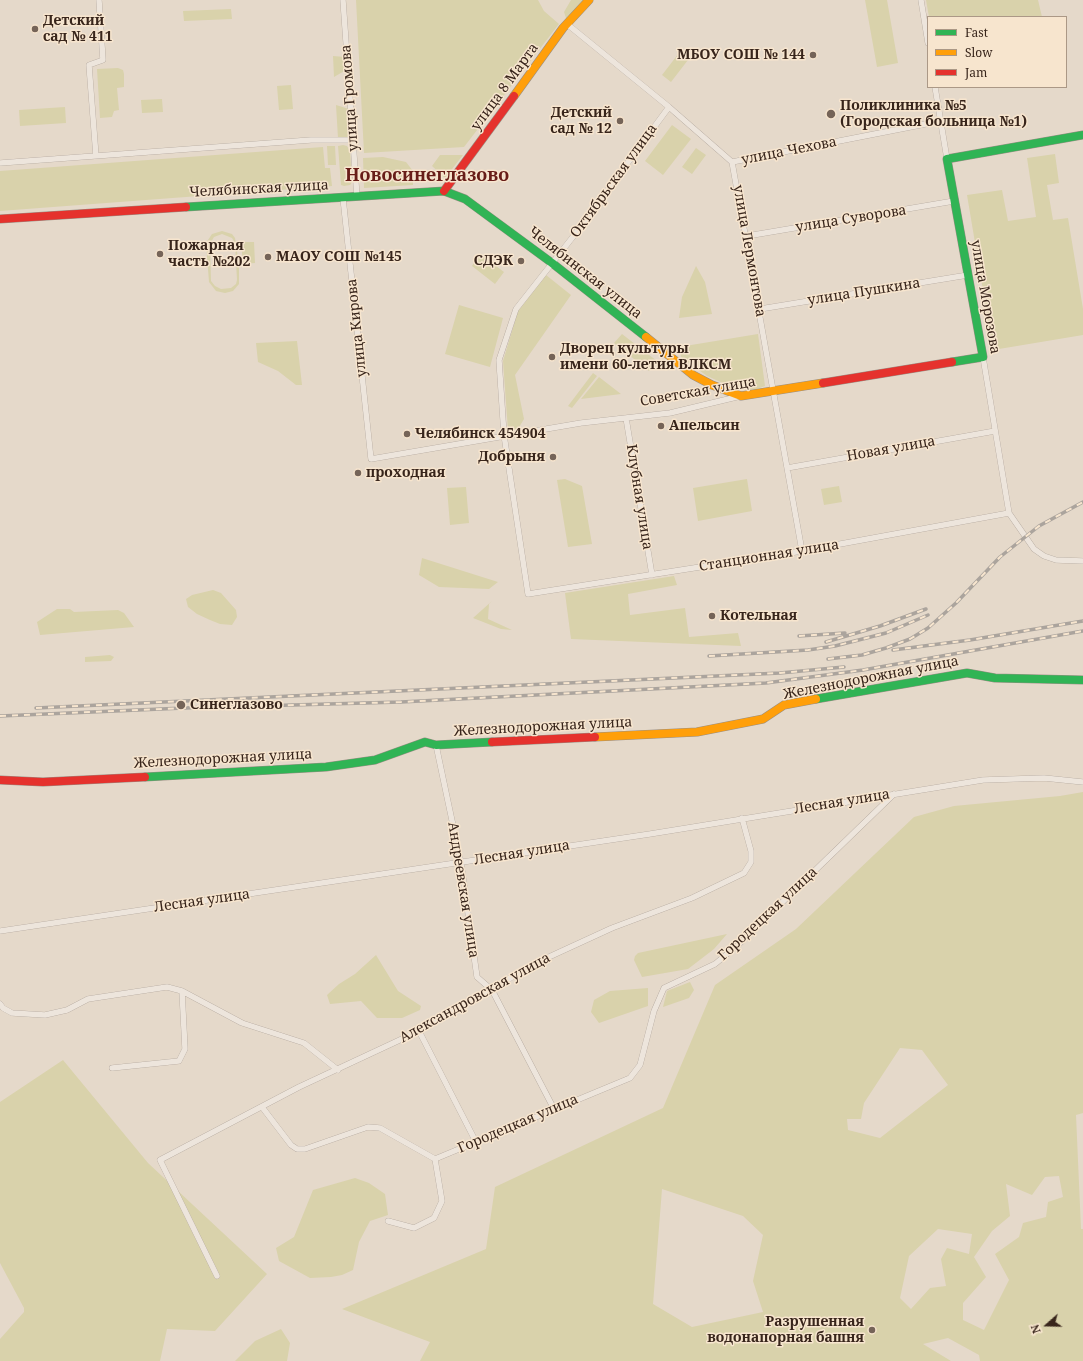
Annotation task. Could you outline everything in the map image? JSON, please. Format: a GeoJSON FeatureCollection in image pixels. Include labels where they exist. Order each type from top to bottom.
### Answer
{"type":"FeatureCollection","features":[{"type":"Feature","properties":{"kind":"street"},"geometry":{"type":"LineString","coordinates":[[96,156],[89,65],[103,60],[99,0]]}},
{"type":"Feature","properties":{"kind":"street","name":"улица Громова"},"geometry":{"type":"LineString","coordinates":[[343,0],[357,197]]}},
{"type":"Feature","properties":{"kind":"street","name":"улица 8 Марта"},"geometry":{"type":"LineString","coordinates":[[444,191],[568,24],[589,0]]}},
{"type":"Feature","properties":{"kind":"street"},"geometry":{"type":"LineString","coordinates":[[921,0],[927,37]]}},
{"type":"Feature","properties":{"kind":"street"},"geometry":{"type":"LineString","coordinates":[[568,24],[669,107],[732,162]]}},
{"type":"Feature","properties":{"kind":"street","name":"улица Морозова"},"geometry":{"type":"LineString","coordinates":[[935,88],[954,202],[983,356],[1009,513]]}},
{"type":"Feature","properties":{"kind":"street","name":"Октябрьская улица"},"geometry":{"type":"LineString","coordinates":[[528,594],[504,435],[499,360],[516,309],[669,107]]}},
{"type":"Feature","properties":{"kind":"street","name":"улица Чехова"},"geometry":{"type":"LineString","coordinates":[[732,162],[941,121]]}},
{"type":"Feature","properties":{"kind":"street"},"geometry":{"type":"LineString","coordinates":[[947,159],[1083,135]]}},
{"type":"Feature","properties":{"kind":"street"},"geometry":{"type":"LineString","coordinates":[[0,163],[311,140],[353,140]]}},
{"type":"Feature","properties":{"kind":"street","name":"улица Лермонтова"},"geometry":{"type":"LineString","coordinates":[[732,162],[747,236],[802,551]]}},
{"type":"Feature","properties":{"kind":"street","name":"Челябинская улица"},"geometry":{"type":"LineString","coordinates":[[0,219],[444,191],[465,199],[552,262],[693,375],[712,385],[741,396]]}},
{"type":"Feature","properties":{"kind":"street","name":"улица Кирова"},"geometry":{"type":"LineString","coordinates":[[344,198],[371,459]]}},
{"type":"Feature","properties":{"kind":"street","name":"улица Суворова"},"geometry":{"type":"LineString","coordinates":[[747,236],[954,202]]}},
{"type":"Feature","properties":{"kind":"street","name":"улица Пушкина"},"geometry":{"type":"LineString","coordinates":[[760,309],[968,275]]}},
{"type":"Feature","properties":{"kind":"street","name":"Советская улица"},"geometry":{"type":"LineString","coordinates":[[371,459],[478,442],[504,435],[626,418],[674,413],[741,396],[774,392],[983,356]]}},
{"type":"Feature","properties":{"kind":"street","name":"Клубная улица"},"geometry":{"type":"LineString","coordinates":[[626,418],[652,575]]}},
{"type":"Feature","properties":{"kind":"street","name":"Новая улица"},"geometry":{"type":"LineString","coordinates":[[787,468],[995,431]]}},
{"type":"Feature","properties":{"kind":"street"},"geometry":{"type":"LineString","coordinates":[[1009,513],[1034,549],[1044,556],[1056,560],[1083,561]]}},
{"type":"Feature","properties":{"kind":"street","name":"Станционная улица"},"geometry":{"type":"LineString","coordinates":[[528,594],[802,551],[1009,513]]}},
{"type":"Feature","properties":{"kind":"street","name":"Железнодорожная улица"},"geometry":{"type":"LineString","coordinates":[[0,780],[43,782],[326,767],[375,760],[425,742],[436,745],[697,732],[763,718],[784,705],[967,673],[995,678],[1083,680]]}},
{"type":"Feature","properties":{"kind":"street","name":"Андреевская улица"},"geometry":{"type":"LineString","coordinates":[[436,745],[461,863],[477,977],[492,990],[554,1109]]}},
{"type":"Feature","properties":{"kind":"street","name":"Лесная улица"},"geometry":{"type":"LineString","coordinates":[[0,931],[461,863],[983,780],[1044,778],[1083,782]]}},
{"type":"Feature","properties":{"kind":"street","name":"Городецкая улица"},"geometry":{"type":"LineString","coordinates":[[435,1159],[630,1078],[640,1065],[654,1011],[664,988],[715,964],[738,945],[894,794]]}},
{"type":"Feature","properties":{"kind":"street","name":"Александровская улица"},"geometry":{"type":"LineString","coordinates":[[217,1276],[160,1160],[262,1106],[419,1031],[552,956],[612,928],[692,898],[744,872],[751,862],[751,851],[742,818]]}},
{"type":"Feature","properties":{"kind":"street"},"geometry":{"type":"LineString","coordinates":[[0,1004],[3,1008],[12,1013],[45,1015],[67,1010],[88,999],[167,987],[182,992],[242,1022],[304,1043],[338,1070]]}},
{"type":"Feature","properties":{"kind":"street"},"geometry":{"type":"LineString","coordinates":[[112,1068],[179,1061],[185,1049],[182,992]]}},
{"type":"Feature","properties":{"kind":"street"},"geometry":{"type":"LineString","coordinates":[[419,1031],[476,1142]]}},
{"type":"Feature","properties":{"kind":"street"},"geometry":{"type":"LineString","coordinates":[[262,1106],[291,1145],[297,1149],[305,1149],[368,1127],[380,1128],[435,1159],[442,1201],[434,1218],[414,1228],[388,1222]]}},
{"type":"Feature","properties":{"kind":"shaded area"},"geometry":{"type":"Polygon","coordinates":[[[356,0],[538,0],[544,11],[559,24],[464,147],[364,153],[356,0]]]}},
{"type":"Feature","properties":{"kind":"shaded area"},"geometry":{"type":"Polygon","coordinates":[[[571,0],[589,0],[569,19],[566,18],[564,12],[571,0]]]}},
{"type":"Feature","properties":{"kind":"shaded area"},"geometry":{"type":"Polygon","coordinates":[[[865,0],[887,0],[898,63],[877,67],[865,0]]]}},
{"type":"Feature","properties":{"kind":"shaded area"},"geometry":{"type":"Polygon","coordinates":[[[926,0],[1038,0],[1042,16],[929,16],[926,0]]]}},
{"type":"Feature","properties":{"kind":"shaded area"},"geometry":{"type":"Polygon","coordinates":[[[231,9],[232,19],[184,21],[183,11],[231,9]]]}},
{"type":"Feature","properties":{"kind":"shaded area"},"geometry":{"type":"Polygon","coordinates":[[[679,53],[688,60],[671,82],[662,75],[679,53]]]}},
{"type":"Feature","properties":{"kind":"shaded area"},"geometry":{"type":"Polygon","coordinates":[[[333,56],[345,57],[346,70],[334,77],[333,56]]]}},
{"type":"Feature","properties":{"kind":"shaded area"},"geometry":{"type":"Polygon","coordinates":[[[118,68],[123,70],[124,74],[124,87],[117,88],[119,110],[114,111],[112,117],[100,118],[97,69],[118,68]]]}},
{"type":"Feature","properties":{"kind":"shaded area"},"geometry":{"type":"Polygon","coordinates":[[[291,85],[293,109],[279,110],[277,86],[291,85]]]}},
{"type":"Feature","properties":{"kind":"shaded area"},"geometry":{"type":"Polygon","coordinates":[[[162,99],[163,112],[142,113],[141,100],[162,99]]]}},
{"type":"Feature","properties":{"kind":"shaded area"},"geometry":{"type":"Polygon","coordinates":[[[336,105],[349,109],[350,134],[346,138],[338,138],[336,105]]]}},
{"type":"Feature","properties":{"kind":"shaded area"},"geometry":{"type":"Polygon","coordinates":[[[65,107],[66,123],[20,126],[19,110],[65,107]]]}},
{"type":"Feature","properties":{"kind":"shaded area"},"geometry":{"type":"Polygon","coordinates":[[[672,125],[691,139],[663,175],[645,161],[672,125]]]}},
{"type":"Feature","properties":{"kind":"shaded area"},"geometry":{"type":"Polygon","coordinates":[[[327,146],[335,146],[336,165],[328,165],[327,146]]]}},
{"type":"Feature","properties":{"kind":"shaded area"},"geometry":{"type":"Polygon","coordinates":[[[338,146],[347,146],[350,151],[352,182],[350,185],[344,186],[341,185],[338,146]]]}},
{"type":"Feature","properties":{"kind":"shaded area"},"geometry":{"type":"Polygon","coordinates":[[[323,147],[325,168],[330,168],[332,186],[0,211],[0,171],[323,147]]]}},
{"type":"Feature","properties":{"kind":"shaded area"},"geometry":{"type":"Polygon","coordinates":[[[696,148],[706,155],[692,174],[682,167],[696,148]]]}},
{"type":"Feature","properties":{"kind":"shaded area"},"geometry":{"type":"Polygon","coordinates":[[[1055,154],[1059,183],[1047,185],[1053,220],[1068,218],[1083,309],[1083,335],[993,350],[967,195],[1002,190],[1008,221],[1036,217],[1027,158],[1055,154]]]}},
{"type":"Feature","properties":{"kind":"shaded area"},"geometry":{"type":"Polygon","coordinates":[[[440,155],[463,155],[445,178],[432,166],[440,155]]]}},
{"type":"Feature","properties":{"kind":"shaded area"},"geometry":{"type":"Polygon","coordinates":[[[383,157],[406,162],[413,171],[413,185],[364,188],[363,158],[383,157]]]}},
{"type":"Feature","properties":{"kind":"shaded area"},"geometry":{"type":"Polygon","coordinates":[[[222,231],[232,234],[235,238],[239,265],[239,284],[233,291],[225,293],[216,291],[209,282],[206,243],[212,234],[222,231]],[[222,234],[214,237],[210,244],[211,281],[215,286],[221,289],[231,288],[236,284],[237,280],[235,243],[232,238],[222,234]]]}},
{"type":"Feature","properties":{"kind":"shaded area"},"geometry":{"type":"Polygon","coordinates":[[[241,242],[254,242],[255,263],[243,264],[241,242]]]}},
{"type":"Feature","properties":{"kind":"shaded area"},"geometry":{"type":"Polygon","coordinates":[[[480,254],[504,272],[495,284],[472,266],[480,254]]]}},
{"type":"Feature","properties":{"kind":"shaded area"},"geometry":{"type":"Polygon","coordinates":[[[696,266],[705,282],[712,314],[679,318],[682,297],[696,266]]]}},
{"type":"Feature","properties":{"kind":"shaded area"},"geometry":{"type":"Polygon","coordinates":[[[546,275],[571,295],[515,375],[524,419],[518,429],[508,430],[503,361],[518,311],[546,275]]]}},
{"type":"Feature","properties":{"kind":"shaded area"},"geometry":{"type":"Polygon","coordinates":[[[459,305],[503,318],[490,367],[445,354],[459,305]]]}},
{"type":"Feature","properties":{"kind":"shaded area"},"geometry":{"type":"Polygon","coordinates":[[[622,334],[657,361],[649,371],[614,343],[622,334]]]}},
{"type":"Feature","properties":{"kind":"shaded area"},"geometry":{"type":"Polygon","coordinates":[[[758,334],[765,386],[757,389],[749,390],[732,387],[707,376],[681,357],[679,347],[758,334]]]}},
{"type":"Feature","properties":{"kind":"shaded area"},"geometry":{"type":"Polygon","coordinates":[[[297,341],[302,385],[296,385],[278,371],[258,362],[256,343],[297,341]]]}},
{"type":"Feature","properties":{"kind":"shaded area"},"geometry":{"type":"Polygon","coordinates":[[[593,373],[597,376],[572,408],[568,406],[593,373]]]}},
{"type":"Feature","properties":{"kind":"shaded area"},"geometry":{"type":"Polygon","coordinates":[[[599,377],[621,394],[581,399],[599,377]]]}},
{"type":"Feature","properties":{"kind":"shaded area"},"geometry":{"type":"Polygon","coordinates":[[[565,479],[582,486],[592,544],[568,547],[557,480],[565,479]]]}},
{"type":"Feature","properties":{"kind":"shaded area"},"geometry":{"type":"Polygon","coordinates":[[[747,479],[752,511],[698,521],[693,488],[747,479]]]}},
{"type":"Feature","properties":{"kind":"shaded area"},"geometry":{"type":"Polygon","coordinates":[[[839,486],[842,502],[824,505],[821,489],[839,486]]]}},
{"type":"Feature","properties":{"kind":"shaded area"},"geometry":{"type":"Polygon","coordinates":[[[466,487],[469,523],[450,525],[447,488],[466,487]]]}},
{"type":"Feature","properties":{"kind":"shaded area"},"geometry":{"type":"Polygon","coordinates":[[[422,558],[498,582],[489,589],[439,587],[419,575],[422,558]]]}},
{"type":"Feature","properties":{"kind":"shaded area"},"geometry":{"type":"Polygon","coordinates":[[[674,576],[677,585],[628,594],[630,615],[685,608],[689,637],[738,633],[741,646],[571,639],[565,593],[674,576]]]}},
{"type":"Feature","properties":{"kind":"shaded area"},"geometry":{"type":"Polygon","coordinates":[[[213,590],[221,593],[236,610],[237,617],[232,625],[220,624],[210,620],[197,614],[188,607],[186,599],[192,595],[213,590]]]}},
{"type":"Feature","properties":{"kind":"shaded area"},"geometry":{"type":"Polygon","coordinates":[[[492,601],[489,604],[488,619],[512,630],[501,629],[473,618],[492,601]]]}},
{"type":"Feature","properties":{"kind":"shaded area"},"geometry":{"type":"Polygon","coordinates":[[[57,609],[70,609],[74,612],[118,610],[124,613],[134,627],[40,635],[37,622],[57,609]]]}},
{"type":"Feature","properties":{"kind":"shaded area"},"geometry":{"type":"Polygon","coordinates":[[[110,655],[114,657],[111,661],[85,662],[85,657],[110,655]]]}},
{"type":"Feature","properties":{"kind":"shaded area"},"geometry":{"type":"Polygon","coordinates":[[[1083,792],[1083,1113],[1076,1115],[1081,1229],[1083,1229],[1083,1361],[980,1361],[979,1355],[948,1338],[923,1344],[951,1361],[420,1361],[430,1342],[342,1309],[486,1249],[495,1187],[663,1108],[715,985],[796,929],[914,817],[954,806],[1060,796],[1083,792]],[[900,1048],[864,1103],[861,1119],[847,1119],[848,1130],[880,1138],[948,1085],[922,1050],[900,1048]],[[1059,1176],[1045,1177],[1032,1195],[1006,1184],[1010,1216],[992,1231],[974,1257],[986,1277],[963,1303],[963,1320],[984,1330],[1009,1280],[995,1254],[1019,1237],[1023,1223],[1046,1217],[1048,1202],[1063,1197],[1059,1176]],[[662,1189],[653,1304],[692,1327],[763,1312],[753,1281],[763,1235],[743,1216],[662,1189]],[[938,1229],[909,1256],[900,1298],[911,1309],[930,1288],[946,1286],[941,1259],[947,1248],[969,1254],[972,1234],[938,1229]]]}},
{"type":"Feature","properties":{"kind":"shaded area"},"geometry":{"type":"Polygon","coordinates":[[[727,934],[714,949],[688,969],[642,977],[634,960],[638,953],[727,934]]]}},
{"type":"Feature","properties":{"kind":"shaded area"},"geometry":{"type":"Polygon","coordinates":[[[376,955],[398,991],[421,1006],[420,1010],[402,1018],[377,1018],[361,1001],[330,1004],[327,995],[339,984],[355,974],[376,955]]]}},
{"type":"Feature","properties":{"kind":"shaded area"},"geometry":{"type":"Polygon","coordinates":[[[690,982],[694,990],[689,998],[663,1007],[667,991],[690,982]]]}},
{"type":"Feature","properties":{"kind":"shaded area"},"geometry":{"type":"Polygon","coordinates":[[[648,988],[648,1006],[599,1023],[591,1012],[594,1000],[610,991],[648,988]]]}},
{"type":"Feature","properties":{"kind":"shaded area"},"geometry":{"type":"Polygon","coordinates":[[[63,1060],[148,1163],[267,1274],[215,1331],[167,1329],[160,1361],[0,1361],[0,1339],[24,1312],[24,1308],[0,1263],[0,1102],[63,1060]]]}},
{"type":"Feature","properties":{"kind":"shaded area"},"geometry":{"type":"Polygon","coordinates":[[[355,1178],[369,1183],[385,1194],[388,1215],[370,1221],[359,1242],[353,1270],[342,1275],[310,1278],[279,1261],[276,1248],[294,1237],[313,1190],[355,1178]]]}},
{"type":"Feature","properties":{"kind":"shaded area"},"geometry":{"type":"Polygon","coordinates":[[[281,1329],[290,1343],[287,1361],[235,1361],[255,1341],[281,1329]]]}},
{"type":"Feature","properties":{"kind":"railway"},"geometry":{"type":"LineString","coordinates":[[828,659],[862,655],[886,648],[910,639],[928,628],[956,603],[1000,557],[1039,526],[1083,502]]}},
{"type":"Feature","properties":{"kind":"railway"},"geometry":{"type":"LineString","coordinates":[[826,642],[880,626],[926,609]]}},
{"type":"Feature","properties":{"kind":"railway"},"geometry":{"type":"LineString","coordinates":[[709,656],[808,650],[835,646],[886,633],[928,615]]}},
{"type":"Feature","properties":{"kind":"railway"},"geometry":{"type":"LineString","coordinates":[[893,650],[970,640],[1083,621]]}},
{"type":"Feature","properties":{"kind":"railway"},"geometry":{"type":"LineString","coordinates":[[0,716],[184,708],[401,702],[766,683],[863,670],[1083,631]]}},
{"type":"Feature","properties":{"kind":"railway"},"geometry":{"type":"LineString","coordinates":[[799,636],[845,633]]}},
{"type":"Feature","properties":{"kind":"railway"},"geometry":{"type":"LineString","coordinates":[[36,708],[780,673],[844,667]]}},
{"type":"Feature","properties":{"kind":"traffic: fast"},"geometry":{"type":"LineString","coordinates":[[952,362],[983,357],[947,159],[1083,135]]}},
{"type":"Feature","properties":{"kind":"traffic: fast"},"geometry":{"type":"LineString","coordinates":[[186,207],[444,191],[465,199],[552,263],[646,337]]}},
{"type":"Feature","properties":{"kind":"traffic: fast"},"geometry":{"type":"LineString","coordinates":[[816,699],[967,673],[995,678],[1083,680]]}},
{"type":"Feature","properties":{"kind":"traffic: fast"},"geometry":{"type":"LineString","coordinates":[[145,777],[326,767],[375,760],[425,742],[436,745],[492,742]]}},
{"type":"Feature","properties":{"kind":"traffic: slow"},"geometry":{"type":"LineString","coordinates":[[514,96],[563,28],[589,0]]}},
{"type":"Feature","properties":{"kind":"traffic: slow"},"geometry":{"type":"LineString","coordinates":[[646,337],[693,375],[712,385],[741,396],[823,383]]}},
{"type":"Feature","properties":{"kind":"traffic: slow"},"geometry":{"type":"LineString","coordinates":[[595,737],[697,732],[763,719],[784,705],[816,699]]}},
{"type":"Feature","properties":{"kind":"traffic: jam"},"geometry":{"type":"LineString","coordinates":[[444,191],[514,96]]}},
{"type":"Feature","properties":{"kind":"traffic: jam"},"geometry":{"type":"LineString","coordinates":[[0,219],[186,207]]}},
{"type":"Feature","properties":{"kind":"traffic: jam"},"geometry":{"type":"LineString","coordinates":[[823,383],[952,362]]}},
{"type":"Feature","properties":{"kind":"traffic: jam"},"geometry":{"type":"LineString","coordinates":[[492,742],[595,737]]}},
{"type":"Feature","properties":{"kind":"traffic: jam"},"geometry":{"type":"LineString","coordinates":[[0,780],[43,782],[145,777]]}},
{"type":"Feature","properties":{"kind":"place","name":"Детский сад № 411"},"geometry":{"type":"Point","coordinates":[35,29]}},
{"type":"Feature","properties":{"kind":"place","name":"МБОУ СОШ № 144"},"geometry":{"type":"Point","coordinates":[813,55]}},
{"type":"Feature","properties":{"kind":"place","name":"Поликлиника №5 (Городская больница №1)"},"geometry":{"type":"Point","coordinates":[831,114]}},
{"type":"Feature","properties":{"kind":"place","name":"Детский сад № 12"},"geometry":{"type":"Point","coordinates":[620,121]}},
{"type":"Feature","properties":{"kind":"place","name":"Пожарная часть №202"},"geometry":{"type":"Point","coordinates":[160,254]}},
{"type":"Feature","properties":{"kind":"place","name":"МАОУ СОШ №145"},"geometry":{"type":"Point","coordinates":[268,257]}},
{"type":"Feature","properties":{"kind":"place","name":"СДЭК"},"geometry":{"type":"Point","coordinates":[521,261]}},
{"type":"Feature","properties":{"kind":"place","name":"Дворец культуры имени 60-летия ВЛКСМ"},"geometry":{"type":"Point","coordinates":[552,357]}},
{"type":"Feature","properties":{"kind":"place","name":"Апельсин"},"geometry":{"type":"Point","coordinates":[661,426]}},
{"type":"Feature","properties":{"kind":"place","name":"Челябинск 454904"},"geometry":{"type":"Point","coordinates":[407,434]}},
{"type":"Feature","properties":{"kind":"place","name":"Добрыня"},"geometry":{"type":"Point","coordinates":[553,457]}},
{"type":"Feature","properties":{"kind":"place","name":"проходная"},"geometry":{"type":"Point","coordinates":[358,473]}},
{"type":"Feature","properties":{"kind":"place","name":"Котельная"},"geometry":{"type":"Point","coordinates":[712,616]}},
{"type":"Feature","properties":{"kind":"place","name":"Синеглазово"},"geometry":{"type":"Point","coordinates":[181,705]}},
{"type":"Feature","properties":{"kind":"place","name":"Разрушенная водонапорная башня"},"geometry":{"type":"Point","coordinates":[872,1330]}},
{"type":"Feature","properties":{"kind":"district","name":"Новосинеглазово"},"geometry":{"type":"Point","coordinates":[427,176]}}]}
